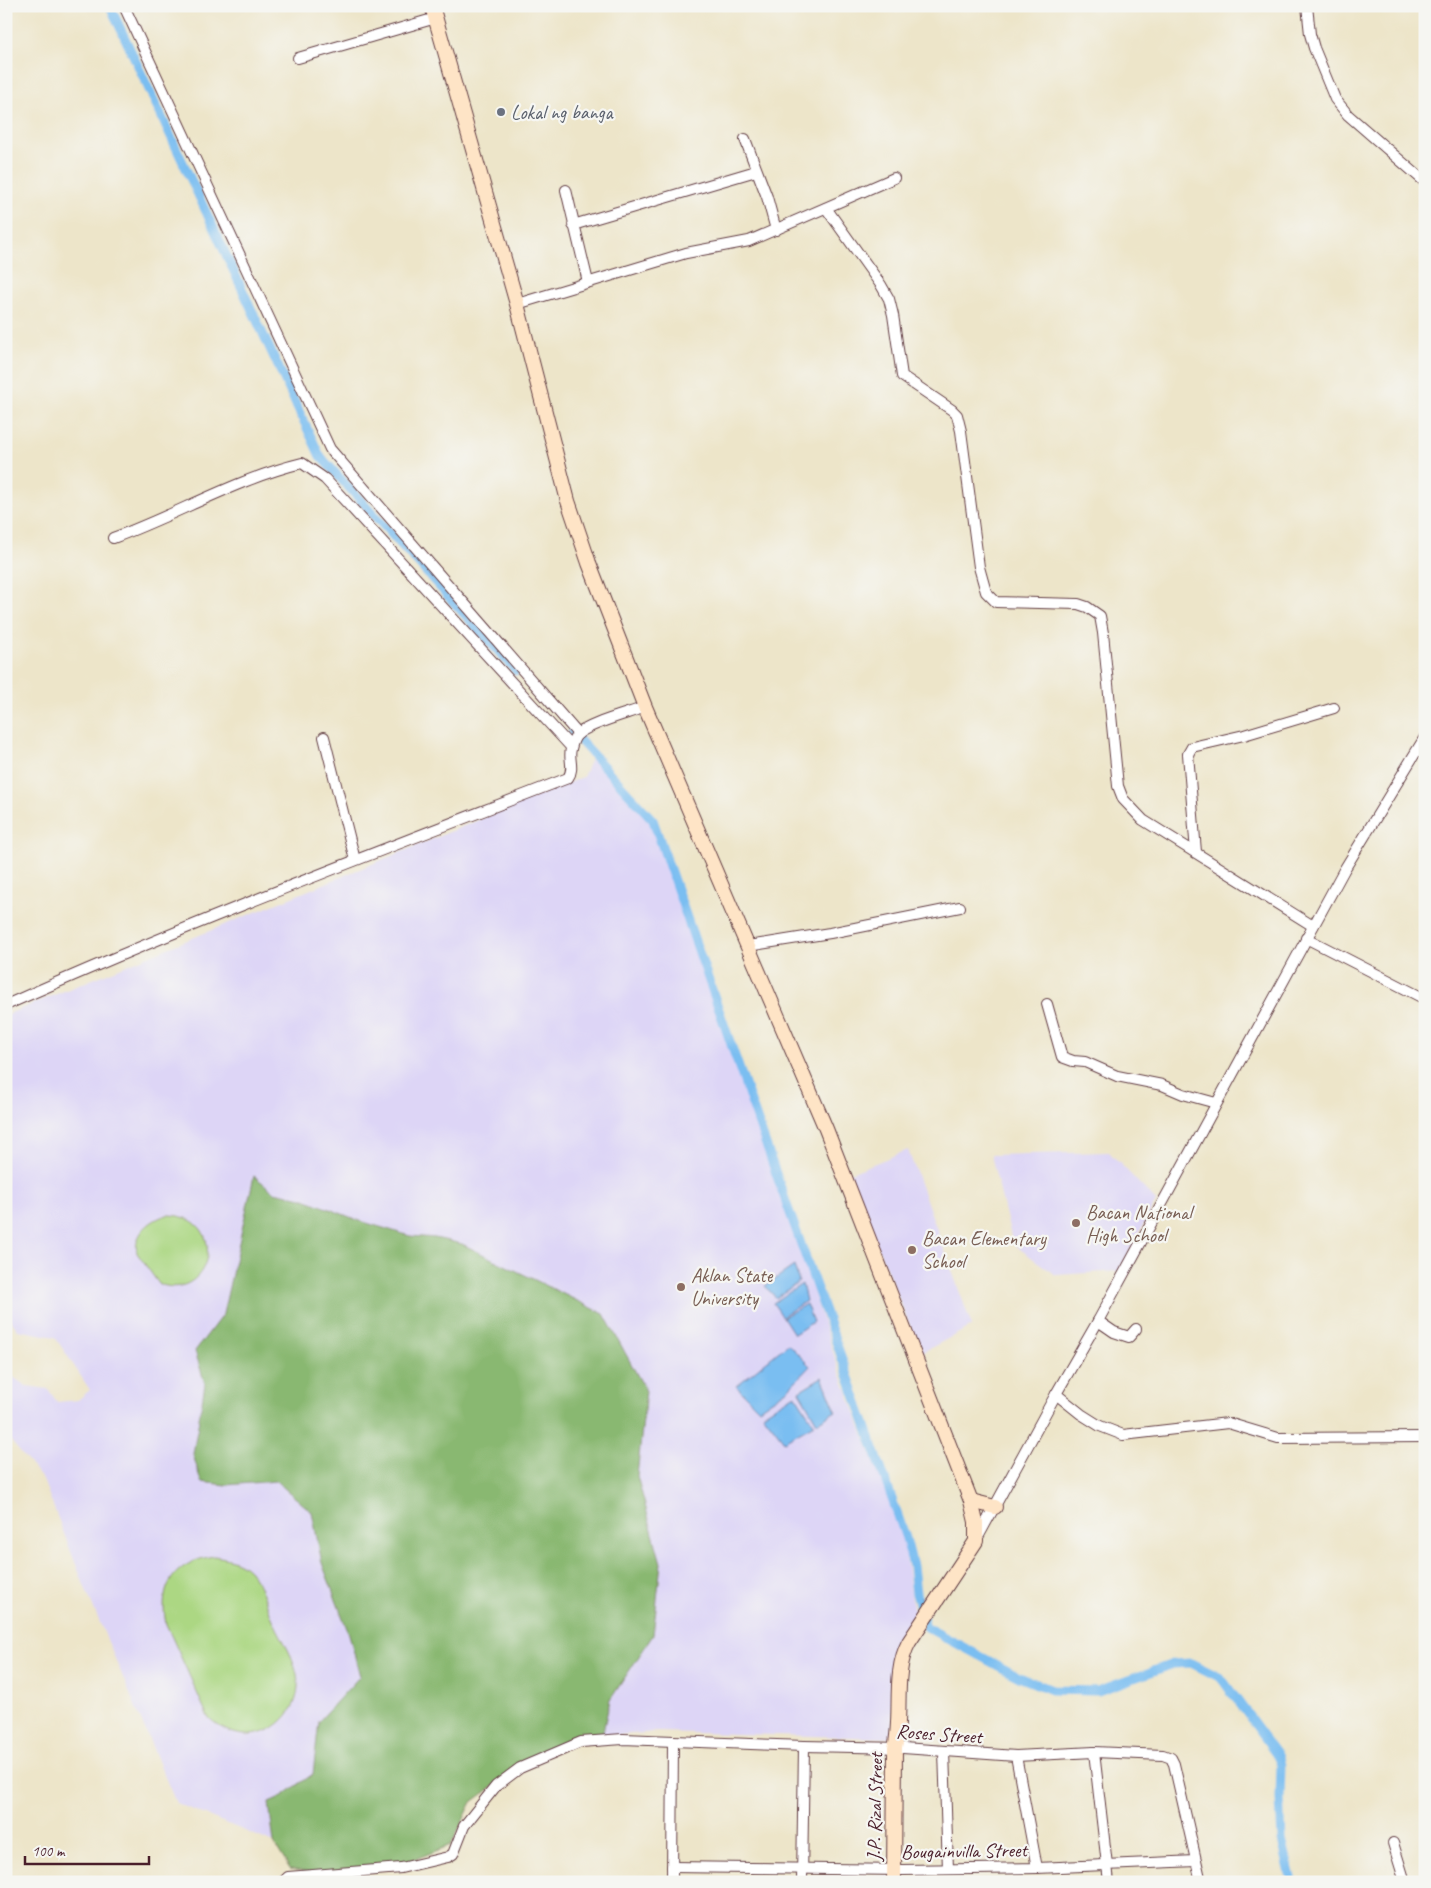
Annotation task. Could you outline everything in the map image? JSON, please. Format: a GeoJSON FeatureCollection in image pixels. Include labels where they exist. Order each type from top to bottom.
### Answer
{"type":"FeatureCollection","features":[{"type":"Feature","properties":{"kind":"main road"},"geometry":{"type":"LineString","coordinates":[[434,12],[517,304],[568,501],[589,563],[645,707],[826,1129],[971,1501],[976,1522],[976,1541]]}},
{"type":"Feature","properties":{"kind":"main road"},"geometry":{"type":"LineString","coordinates":[[971,1501],[994,1507]]}},
{"type":"Feature","properties":{"kind":"main road","name":"J.P. Rizal Street"},"geometry":{"type":"LineString","coordinates":[[898,1876],[901,1665],[905,1650],[976,1541]]}},
{"type":"Feature","properties":{"kind":"street"},"geometry":{"type":"LineString","coordinates":[[124,6],[330,449],[575,739]]}},
{"type":"Feature","properties":{"kind":"street"},"geometry":{"type":"LineString","coordinates":[[1307,6],[1310,34],[1314,48],[1335,99],[1348,116],[1425,182]]}},
{"type":"Feature","properties":{"kind":"street"},"geometry":{"type":"LineString","coordinates":[[298,58],[434,12]]}},
{"type":"Feature","properties":{"kind":"street"},"geometry":{"type":"LineString","coordinates":[[745,139],[767,197],[776,230]]}},
{"type":"Feature","properties":{"kind":"street"},"geometry":{"type":"LineString","coordinates":[[573,225],[756,171]]}},
{"type":"Feature","properties":{"kind":"street"},"geometry":{"type":"LineString","coordinates":[[517,304],[686,253],[749,241],[894,178]]}},
{"type":"Feature","properties":{"kind":"street"},"geometry":{"type":"LineString","coordinates":[[566,190],[588,282]]}},
{"type":"Feature","properties":{"kind":"street"},"geometry":{"type":"LineString","coordinates":[[826,208],[889,299],[902,376],[957,415],[961,431],[980,568],[986,592],[996,602],[1078,604],[1087,607],[1100,616],[1118,786],[1123,799],[1143,820],[1313,926]]}},
{"type":"Feature","properties":{"kind":"street"},"geometry":{"type":"LineString","coordinates":[[112,538],[138,529],[272,470],[302,463],[325,478],[575,739]]}},
{"type":"Feature","properties":{"kind":"street"},"geometry":{"type":"LineString","coordinates":[[6,1004],[355,860],[568,778],[572,773],[570,754],[575,739],[589,728],[645,707]]}},
{"type":"Feature","properties":{"kind":"street"},"geometry":{"type":"LineString","coordinates":[[1196,852],[1188,754],[1192,747],[1244,735],[1334,708]]}},
{"type":"Feature","properties":{"kind":"street"},"geometry":{"type":"LineString","coordinates":[[324,737],[355,860]]}},
{"type":"Feature","properties":{"kind":"street"},"geometry":{"type":"LineString","coordinates":[[976,1541],[1306,938],[1344,870],[1425,737]]}},
{"type":"Feature","properties":{"kind":"street"},"geometry":{"type":"LineString","coordinates":[[748,946],[830,933],[960,907]]}},
{"type":"Feature","properties":{"kind":"street"},"geometry":{"type":"LineString","coordinates":[[1306,938],[1425,999]]}},
{"type":"Feature","properties":{"kind":"street"},"geometry":{"type":"LineString","coordinates":[[1047,1004],[1062,1058],[1085,1062],[1117,1076],[1162,1085],[1183,1094],[1216,1103]]}},
{"type":"Feature","properties":{"kind":"street"},"geometry":{"type":"LineString","coordinates":[[1098,1321],[1114,1332],[1130,1336],[1136,1329]]}},
{"type":"Feature","properties":{"kind":"street"},"geometry":{"type":"LineString","coordinates":[[1056,1394],[1100,1426],[1124,1435],[1228,1424],[1278,1438],[1425,1437]]}},
{"type":"Feature","properties":{"kind":"street","name":"Roses Street"},"geometry":{"type":"LineString","coordinates":[[283,1882],[288,1877],[401,1868],[448,1857],[454,1854],[464,1826],[476,1810],[496,1786],[520,1768],[581,1742],[623,1739],[899,1748],[1016,1756],[1094,1752],[1163,1755],[1171,1758],[1174,1764],[1196,1861]]}},
{"type":"Feature","properties":{"kind":"street"},"geometry":{"type":"LineString","coordinates":[[672,1882],[673,1741]]}},
{"type":"Feature","properties":{"kind":"street"},"geometry":{"type":"LineString","coordinates":[[802,1882],[804,1746]]}},
{"type":"Feature","properties":{"kind":"street"},"geometry":{"type":"LineString","coordinates":[[944,1751],[948,1869]]}},
{"type":"Feature","properties":{"kind":"street"},"geometry":{"type":"LineString","coordinates":[[1094,1752],[1109,1882]]}},
{"type":"Feature","properties":{"kind":"street"},"geometry":{"type":"LineString","coordinates":[[1016,1756],[1037,1868]]}},
{"type":"Feature","properties":{"kind":"street"},"geometry":{"type":"LineString","coordinates":[[1393,1843],[1405,1882]]}},
{"type":"Feature","properties":{"kind":"street"},"geometry":{"type":"LineString","coordinates":[[1196,1861],[1201,1882]]}},
{"type":"Feature","properties":{"kind":"street","name":"Bougainvilla Street"},"geometry":{"type":"LineString","coordinates":[[672,1868],[802,1869],[898,1876],[948,1869],[1037,1868],[1196,1861]]}},
{"type":"Feature","properties":{"kind":"shaded area","name":"Aklan State University"},"geometry":{"type":"Polygon","coordinates":[[[591,759],[650,823],[803,1260],[839,1370],[904,1541],[914,1614],[894,1650],[892,1738],[658,1732],[602,1736],[610,1700],[653,1635],[661,1563],[637,1476],[646,1391],[435,1238],[410,1236],[360,1221],[302,1198],[274,1192],[254,1177],[223,1314],[195,1351],[205,1384],[193,1454],[226,1485],[276,1481],[312,1512],[322,1563],[349,1634],[360,1676],[319,1721],[313,1774],[278,1799],[274,1843],[176,1803],[84,1585],[43,1480],[6,1435],[7,1373],[26,1386],[48,1389],[57,1402],[78,1400],[90,1390],[55,1337],[18,1330],[6,1314],[6,1015],[583,777],[591,759]]]}},
{"type":"Feature","properties":{"kind":"shaded area","name":"Bacan Elementary School"},"geometry":{"type":"Polygon","coordinates":[[[908,1150],[972,1326],[921,1353],[848,1174],[908,1150]]]}},
{"type":"Feature","properties":{"kind":"shaded area","name":"Bacan National High School"},"geometry":{"type":"Polygon","coordinates":[[[1109,1152],[1156,1201],[1119,1271],[1056,1275],[1013,1244],[991,1155],[1109,1152]]]}},
{"type":"Feature","properties":{"kind":"shaded area"},"geometry":{"type":"Polygon","coordinates":[[[811,1876],[890,1876],[890,1882],[811,1882],[811,1876]]]}},
{"type":"Feature","properties":{"kind":"green space"},"geometry":{"type":"Polygon","coordinates":[[[254,1176],[274,1192],[302,1198],[360,1221],[410,1236],[435,1238],[462,1244],[604,1314],[646,1391],[637,1476],[661,1563],[653,1635],[610,1700],[602,1736],[572,1737],[525,1763],[472,1802],[451,1845],[408,1862],[330,1877],[290,1869],[274,1843],[269,1803],[278,1799],[313,1774],[319,1721],[360,1676],[349,1634],[322,1563],[312,1512],[276,1481],[226,1485],[201,1482],[193,1454],[205,1384],[195,1351],[223,1314],[254,1176]]]}},
{"type":"Feature","properties":{"kind":"green space"},"geometry":{"type":"Polygon","coordinates":[[[167,1215],[187,1219],[200,1228],[207,1242],[207,1257],[202,1271],[192,1281],[177,1286],[159,1284],[137,1253],[136,1246],[140,1234],[149,1224],[167,1215]]]}},
{"type":"Feature","properties":{"kind":"green space"},"geometry":{"type":"Polygon","coordinates":[[[214,1556],[237,1562],[249,1570],[261,1588],[297,1674],[297,1694],[287,1715],[279,1724],[258,1734],[246,1735],[230,1732],[208,1717],[166,1624],[165,1598],[167,1587],[172,1578],[189,1564],[214,1556]]]}},
{"type":"Feature","properties":{"kind":"water"},"geometry":{"type":"Polygon","coordinates":[[[794,1266],[799,1282],[776,1298],[765,1286],[794,1266]]]}},
{"type":"Feature","properties":{"kind":"water"},"geometry":{"type":"Polygon","coordinates":[[[802,1284],[806,1301],[782,1316],[773,1303],[802,1284]]]}},
{"type":"Feature","properties":{"kind":"water"},"geometry":{"type":"Polygon","coordinates":[[[806,1304],[813,1322],[794,1334],[783,1317],[806,1304]]]}},
{"type":"Feature","properties":{"kind":"water"},"geometry":{"type":"Polygon","coordinates":[[[788,1344],[810,1366],[788,1389],[759,1409],[736,1386],[788,1344]]]}},
{"type":"Feature","properties":{"kind":"water"},"geometry":{"type":"Polygon","coordinates":[[[822,1377],[836,1411],[817,1422],[799,1391],[822,1377]]]}},
{"type":"Feature","properties":{"kind":"water"},"geometry":{"type":"Polygon","coordinates":[[[795,1394],[814,1424],[784,1441],[763,1414],[795,1394]]]}},
{"type":"Feature","properties":{"kind":"waterway"},"geometry":{"type":"LineString","coordinates":[[110,6],[320,456],[516,671]]}},
{"type":"Feature","properties":{"kind":"waterway"},"geometry":{"type":"LineString","coordinates":[[572,732],[653,820],[780,1185],[906,1538],[913,1566],[916,1593],[926,1627],[1019,1677],[1052,1690],[1098,1691],[1173,1664],[1191,1663],[1221,1678],[1276,1753],[1281,1765],[1282,1840],[1292,1882]]}},
{"type":"Feature","properties":{"kind":"place","name":"Lokal ng banga"},"geometry":{"type":"Point","coordinates":[501,112]}},
{"type":"Feature","properties":{"kind":"place","name":"Bacan National High School"},"geometry":{"type":"Point","coordinates":[1076,1223]}},
{"type":"Feature","properties":{"kind":"place","name":"Bacan Elementary School"},"geometry":{"type":"Point","coordinates":[912,1250]}},
{"type":"Feature","properties":{"kind":"place","name":"Aklan State University"},"geometry":{"type":"Point","coordinates":[681,1287]}}]}
